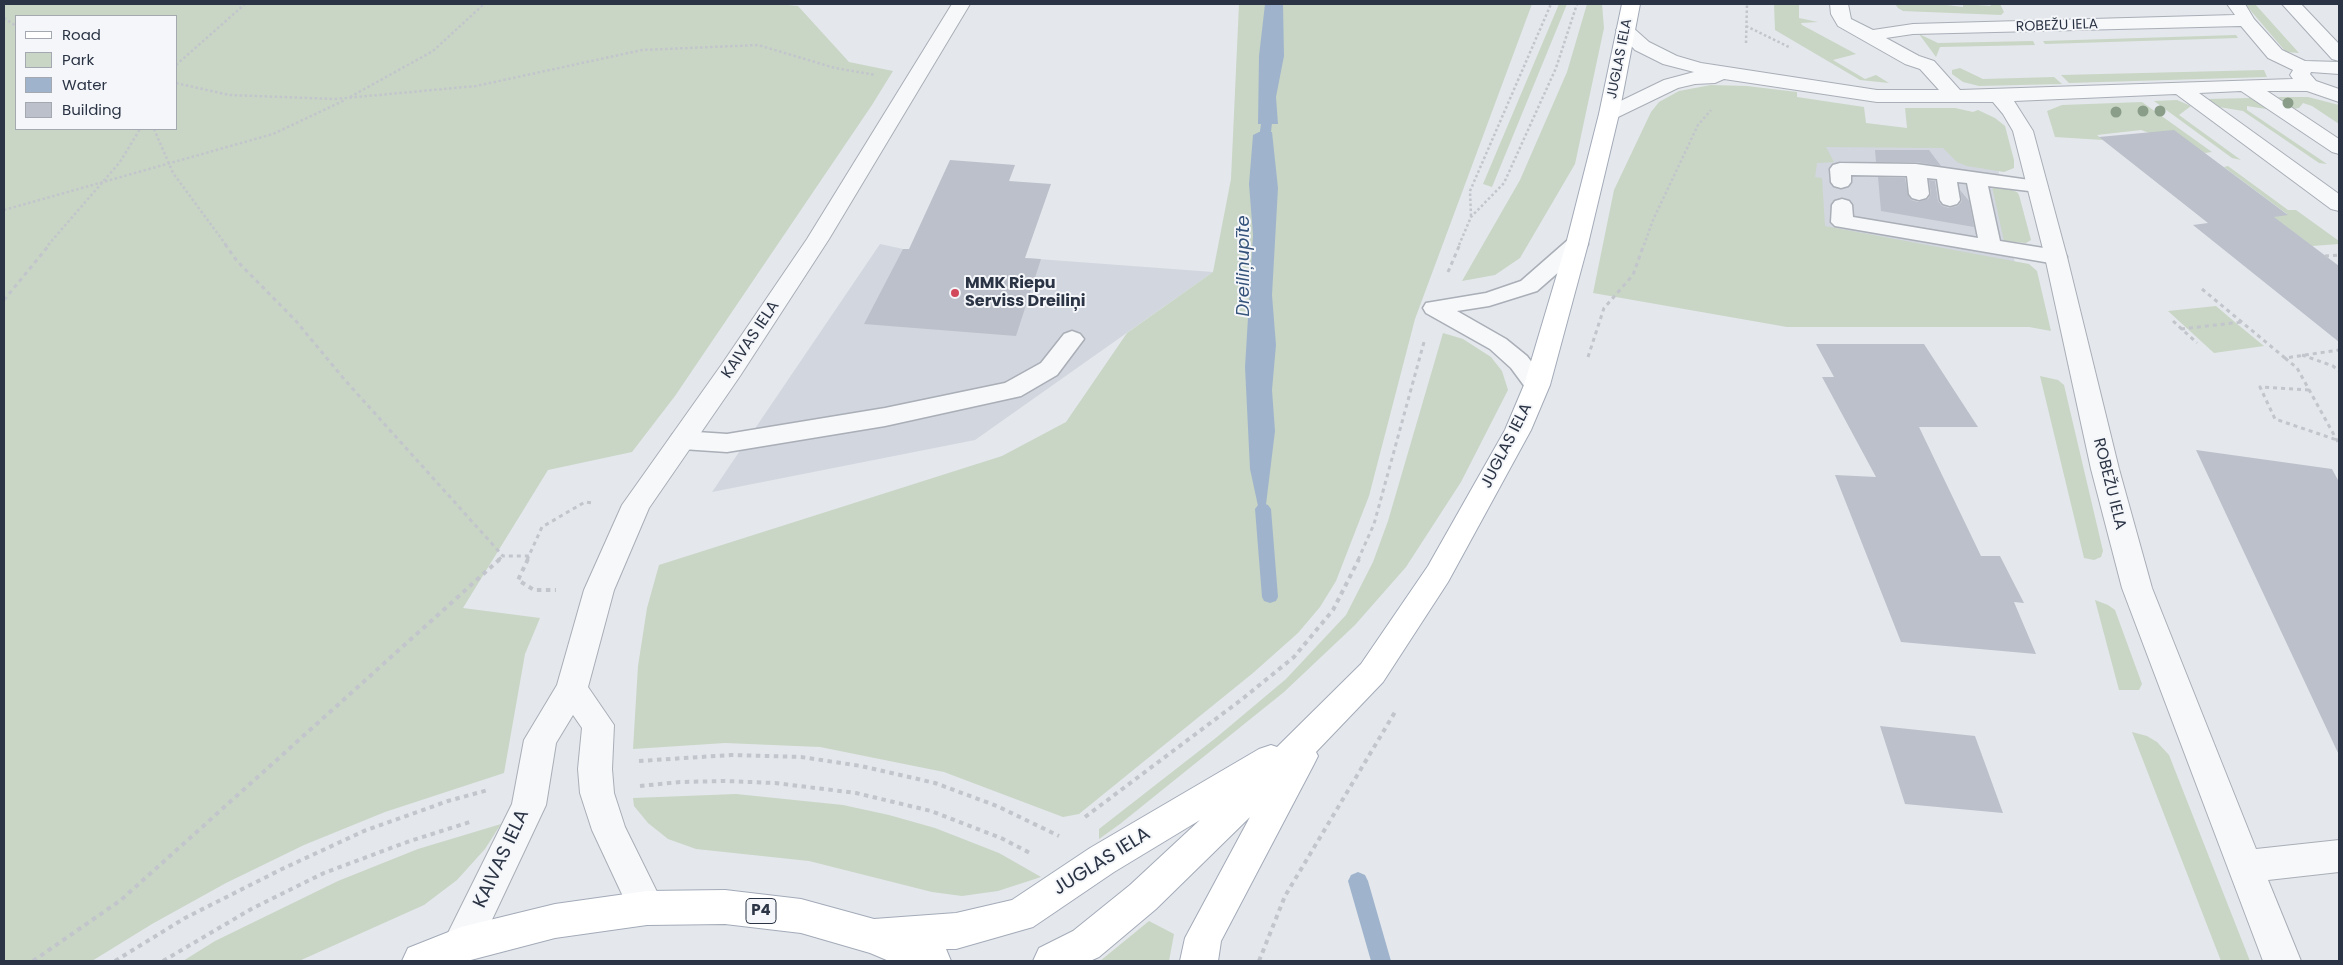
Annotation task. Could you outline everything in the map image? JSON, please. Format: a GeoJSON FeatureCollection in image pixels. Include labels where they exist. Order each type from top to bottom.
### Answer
{"type":"FeatureCollection","features":[{"type":"Feature","properties":{"kind":"main road","name":"JUGLAS IELA"},"geometry":{"type":"LineString","coordinates":[[1052,961],[1086,944],[1143,897],[1313,734],[1372,673],[1438,574],[1518,430],[1537,385],[1577,244],[1610,114],[1631,4]]}},
{"type":"Feature","properties":{"kind":"main road","name":"JUGLAS IELA"},"geometry":{"type":"LineString","coordinates":[[873,936],[956,931],[1020,915],[1102,860],[1313,734]]}},
{"type":"Feature","properties":{"kind":"main road","name":"JUGLAS IELA"},"geometry":{"type":"LineString","coordinates":[[1199,961],[1203,938],[1313,734]]}},
{"type":"Feature","properties":{"kind":"main road","name":"P4"},"geometry":{"type":"LineString","coordinates":[[421,961],[461,945],[555,921],[647,908],[725,907],[801,916],[873,936],[932,961]]}},
{"type":"Feature","properties":{"kind":"street","name":"KAIVAS IELA"},"geometry":{"type":"LineString","coordinates":[[461,945],[528,805],[540,740],[572,689],[599,590],[636,505],[818,239],[961,4]]}},
{"type":"Feature","properties":{"kind":"street"},"geometry":{"type":"LineString","coordinates":[[1839,4],[1840,14],[1844,22],[1912,60],[1927,65],[1956,97]]}},
{"type":"Feature","properties":{"kind":"street"},"geometry":{"type":"LineString","coordinates":[[2236,4],[2246,20],[2275,54],[2339,96]]}},
{"type":"Feature","properties":{"kind":"street"},"geometry":{"type":"LineString","coordinates":[[2291,4],[2339,55]]}},
{"type":"Feature","properties":{"kind":"street","name":"ROBEŽU IELA"},"geometry":{"type":"LineString","coordinates":[[1870,37],[1887,32],[1913,29],[2246,20]]}},
{"type":"Feature","properties":{"kind":"street"},"geometry":{"type":"LineString","coordinates":[[1625,30],[1642,46],[1670,60],[1740,76],[1877,96],[1998,96],[2245,85],[2303,72],[2319,66],[2339,68]]}},
{"type":"Feature","properties":{"kind":"street","name":"JUGLAS IELA"},"geometry":{"type":"LineString","coordinates":[[1610,114],[1671,84],[1695,78],[1740,76]]}},
{"type":"Feature","properties":{"kind":"street"},"geometry":{"type":"LineString","coordinates":[[2245,85],[2339,148]]}},
{"type":"Feature","properties":{"kind":"street"},"geometry":{"type":"LineString","coordinates":[[2180,88],[2339,204]]}},
{"type":"Feature","properties":{"kind":"street","name":"ROBEŽU IELA"},"geometry":{"type":"LineString","coordinates":[[1998,96],[2018,120],[2037,186],[2056,257],[2105,469],[2137,588],[2282,961]]}},
{"type":"Feature","properties":{"kind":"street"},"geometry":{"type":"LineString","coordinates":[[572,689],[598,726],[595,769],[597,793],[609,830],[647,908]]}},
{"type":"Feature","properties":{"kind":"street"},"geometry":{"type":"LineString","coordinates":[[2246,866],[2339,856]]}},
{"type":"Feature","properties":{"kind":"lane"},"geometry":{"type":"LineString","coordinates":[[1841,175],[1870,178],[1916,170],[2037,186]]}},
{"type":"Feature","properties":{"kind":"lane"},"geometry":{"type":"LineString","coordinates":[[1916,170],[1919,194]]}},
{"type":"Feature","properties":{"kind":"lane"},"geometry":{"type":"LineString","coordinates":[[1946,174],[1950,200]]}},
{"type":"Feature","properties":{"kind":"lane"},"geometry":{"type":"LineString","coordinates":[[1976,178],[1990,246]]}},
{"type":"Feature","properties":{"kind":"lane"},"geometry":{"type":"LineString","coordinates":[[1842,205],[1842,222],[1873,218],[1956,232],[1990,246],[2056,257]]}},
{"type":"Feature","properties":{"kind":"lane"},"geometry":{"type":"LineString","coordinates":[[1434,308],[1489,299],[1529,286],[1577,244]]}},
{"type":"Feature","properties":{"kind":"lane"},"geometry":{"type":"LineString","coordinates":[[1434,308],[1498,344],[1519,362],[1537,385]]}},
{"type":"Feature","properties":{"kind":"lane"},"geometry":{"type":"LineString","coordinates":[[682,440],[727,443],[886,417],[1012,390],[1049,369],[1072,339]]}},
{"type":"Feature","properties":{"kind":"path"},"geometry":{"type":"LineString","coordinates":[[178,63],[245,4]]}},
{"type":"Feature","properties":{"kind":"path"},"geometry":{"type":"LineString","coordinates":[[4,210],[105,180],[169,165],[273,134],[348,98],[433,51],[484,4]]}},
{"type":"Feature","properties":{"kind":"path"},"geometry":{"type":"LineString","coordinates":[[1471,217],[1470,191],[1551,4]]}},
{"type":"Feature","properties":{"kind":"path"},"geometry":{"type":"LineString","coordinates":[[1083,818],[1241,700],[1294,656],[1333,610],[1356,566],[1374,524],[1434,308],[1471,217],[1504,183],[1556,68],[1577,4]]}},
{"type":"Feature","properties":{"kind":"path"},"geometry":{"type":"LineString","coordinates":[[1746,46],[1748,4]]}},
{"type":"Feature","properties":{"kind":"path"},"geometry":{"type":"LineString","coordinates":[[4,18],[15,25]]}},
{"type":"Feature","properties":{"kind":"path"},"geometry":{"type":"LineString","coordinates":[[178,83],[229,95],[348,98],[476,86],[642,50],[758,44],[834,68],[915,82]]}},
{"type":"Feature","properties":{"kind":"path"},"geometry":{"type":"LineString","coordinates":[[4,300],[9,296],[16,283],[120,162],[139,130]]}},
{"type":"Feature","properties":{"kind":"path"},"geometry":{"type":"LineString","coordinates":[[154,130],[173,173],[237,261],[296,321],[351,387],[503,556]]}},
{"type":"Feature","properties":{"kind":"path"},"geometry":{"type":"LineString","coordinates":[[2325,256],[2339,255]]}},
{"type":"Feature","properties":{"kind":"path"},"geometry":{"type":"LineString","coordinates":[[2202,289],[2297,368],[2338,442]]}},
{"type":"Feature","properties":{"kind":"path"},"geometry":{"type":"LineString","coordinates":[[2173,321],[2197,342]]}},
{"type":"Feature","properties":{"kind":"path"},"geometry":{"type":"LineString","coordinates":[[2181,329],[2242,322]]}},
{"type":"Feature","properties":{"kind":"path"},"geometry":{"type":"LineString","coordinates":[[2285,358],[2339,350]]}},
{"type":"Feature","properties":{"kind":"path"},"geometry":{"type":"LineString","coordinates":[[2301,355],[2333,366],[2339,371]]}},
{"type":"Feature","properties":{"kind":"path"},"geometry":{"type":"LineString","coordinates":[[2309,390],[2260,388],[2275,419],[2338,442]]}},
{"type":"Feature","properties":{"kind":"path"},"geometry":{"type":"LineString","coordinates":[[2334,434],[2339,432]]}},
{"type":"Feature","properties":{"kind":"path"},"geometry":{"type":"LineString","coordinates":[[599,590],[534,590],[518,580],[542,528],[585,502],[636,505]]}},
{"type":"Feature","properties":{"kind":"path"},"geometry":{"type":"LineString","coordinates":[[32,961],[120,900],[503,556],[529,556]]}},
{"type":"Feature","properties":{"kind":"path"},"geometry":{"type":"LineString","coordinates":[[636,786],[680,782],[735,781],[775,783],[856,793],[931,811],[1001,838],[1035,855]]}},
{"type":"Feature","properties":{"kind":"path"},"geometry":{"type":"LineString","coordinates":[[163,961],[253,908],[324,873],[406,842],[478,819]]}},
{"type":"Feature","properties":{"kind":"path"},"geometry":{"type":"LineString","coordinates":[[1053,841],[1067,830]]}},
{"type":"Feature","properties":{"kind":"shaded area"},"geometry":{"type":"Polygon","coordinates":[[[1808,144],[1994,145],[2015,264],[1813,229],[1808,144]]]}},
{"type":"Feature","properties":{"kind":"shaded area"},"geometry":{"type":"Polygon","coordinates":[[[880,244],[903,249],[1213,272],[975,440],[712,492],[880,244]]]}},
{"type":"Feature","properties":{"kind":"green space"},"geometry":{"type":"Polygon","coordinates":[[[4,4],[778,4],[798,6],[849,62],[893,71],[675,396],[632,452],[548,470],[463,608],[540,618],[525,654],[504,773],[385,812],[304,845],[226,883],[152,924],[92,961],[4,961],[4,4]]]}},
{"type":"Feature","properties":{"kind":"green space"},"geometry":{"type":"Polygon","coordinates":[[[1239,4],[1532,4],[1415,319],[1369,496],[1336,581],[1320,607],[1298,633],[1253,673],[1079,814],[1063,817],[944,772],[820,747],[725,743],[633,749],[638,666],[647,608],[659,565],[1002,456],[1066,422],[1127,333],[1213,272],[1231,179],[1239,4]]]}},
{"type":"Feature","properties":{"kind":"green space"},"geometry":{"type":"Polygon","coordinates":[[[1559,4],[1567,4],[1492,187],[1483,184],[1559,4]]]}},
{"type":"Feature","properties":{"kind":"green space"},"geometry":{"type":"Polygon","coordinates":[[[1587,4],[1602,4],[1604,28],[1575,164],[1520,258],[1495,275],[1462,281],[1520,180],[1567,72],[1587,4]]]}},
{"type":"Feature","properties":{"kind":"green space"},"geometry":{"type":"Polygon","coordinates":[[[1774,4],[1799,4],[1799,18],[1818,22],[1801,23],[1802,25],[1856,54],[1833,60],[1865,79],[1876,75],[1889,83],[1860,80],[1775,30],[1774,4]]]}},
{"type":"Feature","properties":{"kind":"green space"},"geometry":{"type":"Polygon","coordinates":[[[1895,4],[1939,4],[1963,7],[1963,4],[1991,6],[1990,4],[2000,4],[2004,12],[2001,15],[1903,11],[1895,4]]]}},
{"type":"Feature","properties":{"kind":"green space"},"geometry":{"type":"Polygon","coordinates":[[[2245,4],[2255,4],[2299,53],[2286,52],[2245,4]]]}},
{"type":"Feature","properties":{"kind":"green space"},"geometry":{"type":"Polygon","coordinates":[[[1919,34],[1938,43],[2033,41],[2035,45],[1940,47],[1936,57],[1919,34]]]}},
{"type":"Feature","properties":{"kind":"green space"},"geometry":{"type":"Polygon","coordinates":[[[2236,35],[2238,38],[2045,44],[2043,41],[2236,35]]]}},
{"type":"Feature","properties":{"kind":"green space"},"geometry":{"type":"Polygon","coordinates":[[[1960,68],[1983,79],[2054,77],[2062,84],[1979,86],[1963,82],[1952,74],[1952,70],[1960,68]]]}},
{"type":"Feature","properties":{"kind":"green space"},"geometry":{"type":"Polygon","coordinates":[[[2264,70],[2267,77],[2069,83],[2061,75],[2264,70]]]}},
{"type":"Feature","properties":{"kind":"green space"},"geometry":{"type":"Polygon","coordinates":[[[1711,85],[1747,86],[1797,92],[1797,97],[1864,107],[1866,123],[1907,128],[1905,108],[1955,108],[1973,112],[1978,110],[1995,118],[2005,126],[2014,160],[2014,168],[2004,172],[1967,166],[1957,162],[1943,148],[1826,147],[1834,162],[1817,163],[1815,177],[1822,178],[1825,226],[2029,264],[2037,271],[2051,331],[2029,327],[1787,327],[1593,293],[1614,190],[1651,112],[1659,102],[1679,91],[1711,85]]]}},
{"type":"Feature","properties":{"kind":"green space"},"geometry":{"type":"Polygon","coordinates":[[[2278,97],[2308,97],[2339,105],[2339,124],[2312,106],[2303,103],[2299,108],[2292,109],[2278,97]]]}},
{"type":"Feature","properties":{"kind":"green space"},"geometry":{"type":"Polygon","coordinates":[[[2250,98],[2268,107],[2266,109],[2247,106],[2247,110],[2327,164],[2319,163],[2243,111],[2213,106],[2207,99],[2250,98]]]}},
{"type":"Feature","properties":{"kind":"green space"},"geometry":{"type":"Polygon","coordinates":[[[2177,100],[2191,106],[2179,115],[2241,160],[2232,158],[2154,101],[2177,100]]]}},
{"type":"Feature","properties":{"kind":"green space"},"geometry":{"type":"Polygon","coordinates":[[[2142,102],[2212,152],[2205,153],[2141,130],[2097,135],[2103,140],[2055,137],[2047,111],[2062,105],[2142,102]]]}},
{"type":"Feature","properties":{"kind":"green space"},"geometry":{"type":"Polygon","coordinates":[[[2228,166],[2288,210],[2296,210],[2339,241],[2339,244],[2312,246],[2273,217],[2287,214],[2224,167],[2228,166]]]}},
{"type":"Feature","properties":{"kind":"green space"},"geometry":{"type":"Polygon","coordinates":[[[1992,186],[2017,192],[2031,240],[2026,243],[2004,241],[1992,186]]]}},
{"type":"Feature","properties":{"kind":"green space"},"geometry":{"type":"Polygon","coordinates":[[[2216,306],[2264,346],[2214,353],[2168,311],[2216,306]]]}},
{"type":"Feature","properties":{"kind":"green space"},"geometry":{"type":"Polygon","coordinates":[[[1443,333],[1463,339],[1491,357],[1502,371],[1508,390],[1461,482],[1406,567],[1355,625],[1284,692],[1099,839],[1099,829],[1217,737],[1286,679],[1346,615],[1373,562],[1388,521],[1443,333]]]}},
{"type":"Feature","properties":{"kind":"green space"},"geometry":{"type":"Polygon","coordinates":[[[2040,376],[2058,380],[2064,385],[2103,551],[2101,557],[2094,560],[2084,558],[2040,376]]]}},
{"type":"Feature","properties":{"kind":"green space"},"geometry":{"type":"Polygon","coordinates":[[[2095,600],[2115,610],[2142,684],[2139,690],[2119,690],[2095,600]]]}},
{"type":"Feature","properties":{"kind":"green space"},"geometry":{"type":"Polygon","coordinates":[[[2132,732],[2147,736],[2157,742],[2169,755],[2250,961],[2221,961],[2132,732]]]}},
{"type":"Feature","properties":{"kind":"green space"},"geometry":{"type":"Polygon","coordinates":[[[736,794],[843,805],[889,815],[935,828],[999,853],[1041,877],[998,891],[962,896],[932,892],[809,861],[696,849],[668,839],[648,823],[634,806],[633,798],[736,794]]]}},
{"type":"Feature","properties":{"kind":"green space"},"geometry":{"type":"Polygon","coordinates":[[[501,824],[485,849],[457,880],[424,905],[299,961],[183,961],[215,941],[338,881],[418,849],[501,824]]]}},
{"type":"Feature","properties":{"kind":"green space"},"geometry":{"type":"Polygon","coordinates":[[[1149,921],[1174,934],[1169,961],[1100,961],[1149,921]]]}},
{"type":"Feature","properties":{"kind":"water"},"geometry":{"type":"Polygon","coordinates":[[[1265,4],[1283,4],[1284,56],[1276,97],[1278,124],[1258,124],[1259,56],[1265,4]]]}},
{"type":"Feature","properties":{"kind":"water"},"geometry":{"type":"Polygon","coordinates":[[[1259,132],[1272,132],[1278,188],[1272,295],[1276,345],[1272,390],[1275,431],[1263,529],[1250,469],[1245,367],[1253,235],[1249,184],[1253,135],[1259,132]]]}},
{"type":"Feature","properties":{"kind":"building"},"geometry":{"type":"Polygon","coordinates":[[[2174,130],[2288,215],[2274,217],[2339,266],[2339,342],[2193,225],[2208,223],[2099,137],[2174,130]]]}},
{"type":"Feature","properties":{"kind":"building"},"geometry":{"type":"Polygon","coordinates":[[[1875,150],[1929,150],[1941,166],[1916,162],[1876,162],[1875,150]]]}},
{"type":"Feature","properties":{"kind":"building"},"geometry":{"type":"Polygon","coordinates":[[[950,160],[1015,165],[1009,181],[1051,184],[1025,258],[1041,259],[1016,336],[864,324],[903,249],[909,249],[950,160]]]}},
{"type":"Feature","properties":{"kind":"building"},"geometry":{"type":"Polygon","coordinates":[[[1878,177],[1905,178],[1908,195],[1911,200],[1918,202],[1928,199],[1931,194],[1929,180],[1935,181],[1938,201],[1942,206],[1949,208],[1958,206],[1962,201],[1960,190],[1969,201],[1974,227],[1881,211],[1878,177]]]}},
{"type":"Feature","properties":{"kind":"building"},"geometry":{"type":"Polygon","coordinates":[[[1816,344],[1924,344],[1978,427],[1919,427],[1981,556],[2000,556],[2024,603],[2014,602],[2036,654],[1901,642],[1835,475],[1876,477],[1822,377],[1834,377],[1816,344]]]}},
{"type":"Feature","properties":{"kind":"building"},"geometry":{"type":"Polygon","coordinates":[[[2196,450],[2332,469],[2339,482],[2339,755],[2196,450]]]}},
{"type":"Feature","properties":{"kind":"building"},"geometry":{"type":"Polygon","coordinates":[[[1880,726],[1975,736],[2003,813],[1905,804],[1880,726]]]}},
{"type":"Feature","properties":{"kind":"waterway","name":"Dreiliņupīte"},"geometry":{"type":"LineString","coordinates":[[1263,151],[1269,104]]}},
{"type":"Feature","properties":{"kind":"waterway"},"geometry":{"type":"LineString","coordinates":[[1263,509],[1270,597]]}},
{"type":"Feature","properties":{"kind":"waterway"},"geometry":{"type":"LineString","coordinates":[[1358,881],[1381,961]]}},
{"type":"Feature","properties":{"kind":"place","name":"MMK Riepu Serviss Dreiliņi"},"geometry":{"type":"Point","coordinates":[955,293]}}]}
